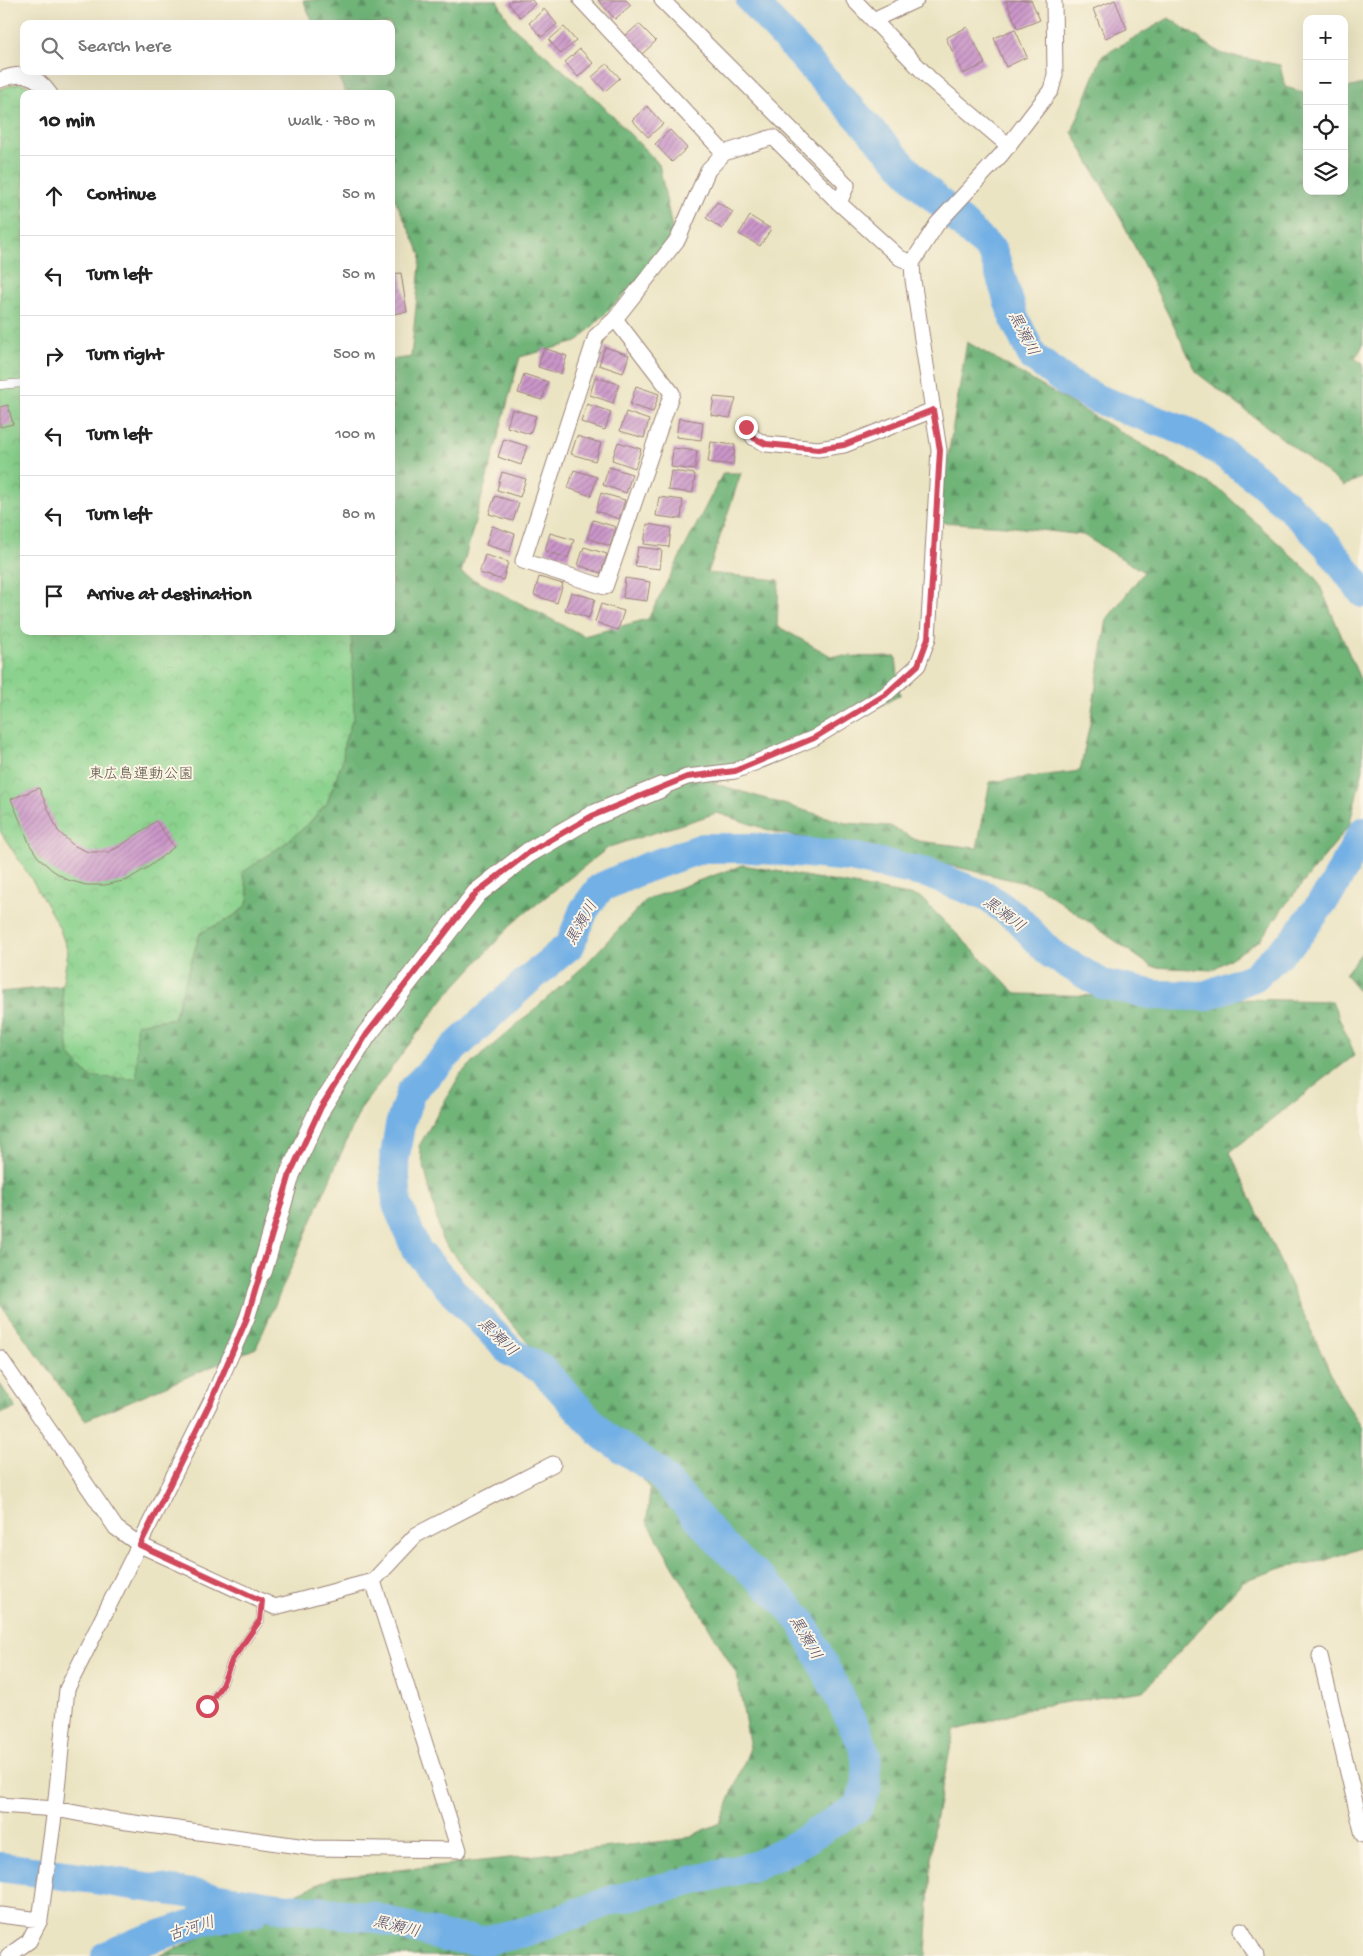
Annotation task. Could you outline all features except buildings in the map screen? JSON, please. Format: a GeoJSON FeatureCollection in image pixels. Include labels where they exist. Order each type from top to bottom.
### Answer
{"type":"FeatureCollection","features":[{"type":"Feature","properties":{"kind":"street"},"geometry":{"type":"LineString","coordinates":[[581,0],[724,153]]}},
{"type":"Feature","properties":{"kind":"street"},"geometry":{"type":"LineString","coordinates":[[662,0],[846,185],[839,203]]}},
{"type":"Feature","properties":{"kind":"street"},"geometry":{"type":"LineString","coordinates":[[854,0],[931,80],[1005,151]]}},
{"type":"Feature","properties":{"kind":"street"},"geometry":{"type":"LineString","coordinates":[[873,20],[916,0]]}},
{"type":"Feature","properties":{"kind":"street"},"geometry":{"type":"LineString","coordinates":[[8,1956],[29,1942],[41,1916],[55,1812],[67,1689],[212,1399],[247,1318],[290,1174],[321,1107],[367,1034],[476,893],[528,853],[592,816],[662,787],[687,777],[735,771],[814,738],[885,695],[918,665],[928,638],[940,450],[933,410],[915,259],[937,224],[1005,151],[1051,90],[1055,74],[1054,0]]}},
{"type":"Feature","properties":{"kind":"street"},"geometry":{"type":"LineString","coordinates":[[0,80],[13,74],[20,75]]}},
{"type":"Feature","properties":{"kind":"street"},"geometry":{"type":"LineString","coordinates":[[22,75],[30,76],[44,84],[48,90]]}},
{"type":"Feature","properties":{"kind":"street"},"geometry":{"type":"LineString","coordinates":[[615,319],[672,393],[605,587],[523,561],[596,336],[615,319],[678,239],[708,170],[724,153],[773,137],[839,203],[900,258],[915,259]]}},
{"type":"Feature","properties":{"kind":"street"},"geometry":{"type":"LineString","coordinates":[[746,427],[754,438],[766,444],[818,449],[844,445],[933,410]]}},
{"type":"Feature","properties":{"kind":"street"},"geometry":{"type":"LineString","coordinates":[[0,1358],[116,1528],[140,1545],[274,1607],[373,1581],[416,1535],[553,1464]]}},
{"type":"Feature","properties":{"kind":"street"},"geometry":{"type":"LineString","coordinates":[[0,1805],[313,1848],[459,1850],[373,1581]]}},
{"type":"Feature","properties":{"kind":"street"},"geometry":{"type":"LineString","coordinates":[[1320,1656],[1363,1834]]}},
{"type":"Feature","properties":{"kind":"street"},"geometry":{"type":"LineString","coordinates":[[0,1915],[41,1916]]}},
{"type":"Feature","properties":{"kind":"street"},"geometry":{"type":"LineString","coordinates":[[1241,1930],[1256,1956]]}},
{"type":"Feature","properties":{"kind":"lane"},"geometry":{"type":"LineString","coordinates":[[0,385],[20,383]]}},
{"type":"Feature","properties":{"kind":"lane"},"geometry":{"type":"LineString","coordinates":[[207,1706],[222,1685],[232,1660],[260,1620],[262,1601]]}},
{"type":"Feature","properties":{"kind":"green space"},"geometry":{"type":"Polygon","coordinates":[[[303,0],[497,0],[511,25],[597,100],[659,164],[673,233],[641,278],[577,342],[520,357],[461,573],[584,636],[648,619],[723,473],[741,473],[708,573],[779,580],[777,626],[831,656],[896,657],[900,695],[781,761],[713,783],[846,823],[890,826],[918,841],[977,848],[990,782],[1080,771],[1107,619],[1144,572],[1083,535],[1006,526],[937,522],[967,342],[1223,492],[1317,579],[1363,686],[1363,769],[1349,826],[1286,904],[1260,940],[1212,970],[1152,967],[1038,886],[922,859],[778,833],[717,813],[609,847],[514,922],[445,997],[361,1108],[256,1348],[85,1420],[0,1304],[0,992],[62,986],[69,1054],[90,1077],[136,1024],[174,1018],[200,933],[235,915],[246,905],[248,893],[242,873],[284,844],[307,825],[327,803],[343,759],[344,743],[354,715],[351,635],[395,635],[395,359],[411,357],[421,255],[395,200],[395,90],[344,90],[338,75],[395,75],[395,20],[312,20],[303,0]]]}},
{"type":"Feature","properties":{"kind":"green space"},"geometry":{"type":"Polygon","coordinates":[[[1169,18],[1222,54],[1280,65],[1285,87],[1303,92],[1303,195],[1348,195],[1348,88],[1363,84],[1363,345],[1355,359],[1363,363],[1363,477],[1344,486],[1197,373],[1123,223],[1072,132],[1102,56],[1169,18]]]}},
{"type":"Feature","properties":{"kind":"green space","name":"東広島運動公園"},"geometry":{"type":"Polygon","coordinates":[[[19,83],[33,87],[36,90],[20,90],[20,635],[351,635],[354,715],[344,743],[343,759],[327,803],[307,825],[284,844],[242,873],[248,893],[246,905],[235,915],[200,933],[174,1018],[136,1024],[137,1079],[90,1077],[69,1054],[62,986],[68,952],[59,927],[34,883],[0,831],[0,89],[19,83]]]}},
{"type":"Feature","properties":{"kind":"green space"},"geometry":{"type":"Polygon","coordinates":[[[743,865],[920,897],[1017,994],[1332,1001],[1355,1055],[1230,1152],[1341,1396],[1363,1428],[1363,1546],[1324,1561],[1288,1566],[1243,1581],[1144,1691],[1034,1707],[954,1731],[933,1831],[926,1956],[159,1956],[334,1877],[684,1839],[720,1823],[750,1748],[737,1675],[647,1521],[650,1489],[442,1240],[419,1146],[461,1073],[583,967],[647,899],[743,865]]]}},
{"type":"Feature","properties":{"kind":"green space"},"geometry":{"type":"Polygon","coordinates":[[[1363,951],[1363,991],[1361,993],[1345,974],[1363,951]]]}},
{"type":"Feature","properties":{"kind":"green space"},"geometry":{"type":"Polygon","coordinates":[[[0,1384],[16,1408],[0,1414],[0,1384]]]}},
{"type":"Feature","properties":{"kind":"waterway","name":"黒瀬川"},"geometry":{"type":"LineString","coordinates":[[751,0],[919,183],[993,252],[1014,318],[1033,357],[1069,384],[1097,399],[1188,432],[1224,454],[1260,481],[1296,513],[1327,545],[1363,593]]}},
{"type":"Feature","properties":{"kind":"waterway","name":"黒瀬川"},"geometry":{"type":"LineString","coordinates":[[0,1867],[279,1907],[372,1917],[444,1937],[483,1941],[525,1932],[613,1900],[753,1866],[791,1848],[858,1807],[867,1785],[866,1756],[861,1741],[802,1622],[779,1596],[725,1548],[658,1472],[604,1436],[542,1369],[511,1352],[454,1293],[416,1249],[397,1204],[394,1162],[400,1125],[411,1091],[454,1048],[528,980],[570,945],[584,910],[600,888],[645,868],[703,848],[752,848],[851,857],[926,873],[986,896],[1017,918],[1050,953],[1102,984],[1155,995],[1205,996],[1254,977],[1295,939],[1332,889],[1363,832]]}},
{"type":"Feature","properties":{"kind":"waterway","name":"古河川"},"geometry":{"type":"LineString","coordinates":[[106,1956],[136,1943],[206,1920],[254,1912]]}},
{"type":"Feature","properties":{"kind":"route"},"geometry":{"type":"LineString","coordinates":[[207,1706],[222,1685],[232,1660],[260,1620],[262,1601],[140,1545],[212,1399],[247,1318],[290,1174],[321,1107],[367,1034],[476,893],[528,853],[592,816],[687,777],[735,771],[814,738],[885,695],[918,665],[928,638],[934,552],[940,450],[933,410],[844,445],[818,449],[766,444],[754,438],[746,427]]}}]}
